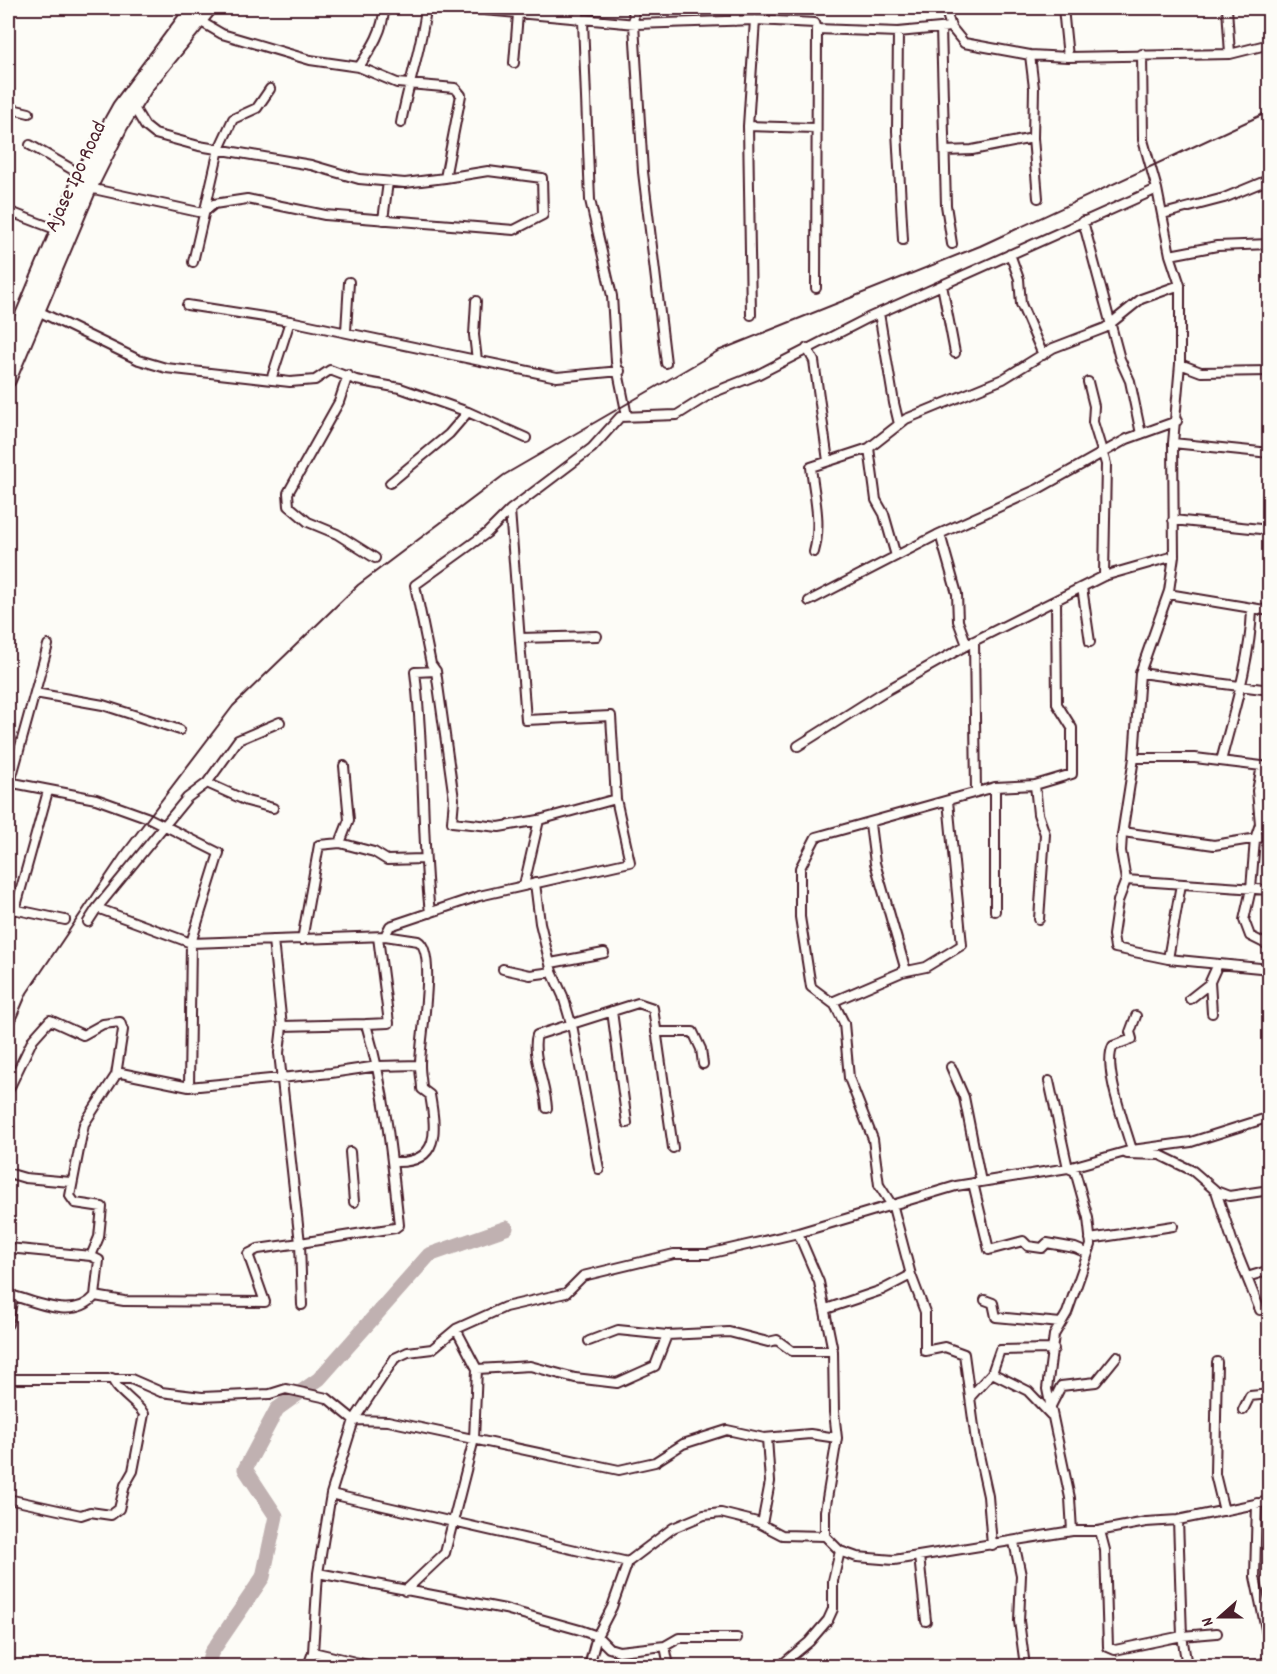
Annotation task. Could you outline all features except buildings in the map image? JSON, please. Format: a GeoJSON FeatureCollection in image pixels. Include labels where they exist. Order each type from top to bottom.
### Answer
{"type":"FeatureCollection","features":[{"type":"Feature","properties":{"kind":"highway","name":"Ajase Ipo Road"},"geometry":{"type":"LineString","coordinates":[[8,351],[60,231],[120,106],[196,14],[209,8]]}},
{"type":"Feature","properties":{"kind":"highway","name":"Ajase Ipo Road"},"geometry":{"type":"LineString","coordinates":[[8,380],[38,310],[85,182],[133,106],[196,14]]}},
{"type":"Feature","properties":{"kind":"street"},"geometry":{"type":"LineString","coordinates":[[359,67],[375,42],[384,18],[384,8]]}},
{"type":"Feature","properties":{"kind":"street"},"geometry":{"type":"LineString","coordinates":[[401,123],[426,8]]}},
{"type":"Feature","properties":{"kind":"street"},"geometry":{"type":"LineString","coordinates":[[462,8],[497,10],[581,21],[636,24],[755,20],[815,23],[817,29],[816,288]]}},
{"type":"Feature","properties":{"kind":"street"},"geometry":{"type":"LineString","coordinates":[[579,8],[590,200],[612,296],[616,362],[620,371],[627,416]]}},
{"type":"Feature","properties":{"kind":"street"},"geometry":{"type":"LineString","coordinates":[[633,8],[636,24],[643,172],[666,363]]}},
{"type":"Feature","properties":{"kind":"street"},"geometry":{"type":"LineString","coordinates":[[735,8],[735,21]]}},
{"type":"Feature","properties":{"kind":"street"},"geometry":{"type":"LineString","coordinates":[[945,8],[951,27],[964,43],[1030,55],[1068,57],[1230,54],[1269,44]]}},
{"type":"Feature","properties":{"kind":"street"},"geometry":{"type":"LineString","coordinates":[[1063,8],[1068,57]]}},
{"type":"Feature","properties":{"kind":"street"},"geometry":{"type":"LineString","coordinates":[[1227,8],[1230,54]]}},
{"type":"Feature","properties":{"kind":"street"},"geometry":{"type":"LineString","coordinates":[[196,14],[222,34],[263,47],[334,66],[359,67],[398,82],[447,85],[454,88],[461,95],[445,178]]}},
{"type":"Feature","properties":{"kind":"street"},"geometry":{"type":"LineString","coordinates":[[514,63],[518,14]]}},
{"type":"Feature","properties":{"kind":"street"},"geometry":{"type":"LineString","coordinates":[[751,315],[748,126],[755,20]]}},
{"type":"Feature","properties":{"kind":"street"},"geometry":{"type":"LineString","coordinates":[[817,29],[898,32],[951,27]]}},
{"type":"Feature","properties":{"kind":"street"},"geometry":{"type":"LineString","coordinates":[[941,28],[946,205],[952,244]]}},
{"type":"Feature","properties":{"kind":"street"},"geometry":{"type":"LineString","coordinates":[[898,32],[897,131],[903,240]]}},
{"type":"Feature","properties":{"kind":"street"},"geometry":{"type":"LineString","coordinates":[[1142,54],[1143,140],[1163,214],[1170,255],[1180,285],[1180,364],[1177,421],[1173,443],[1174,556],[1168,594],[1140,673],[1134,758],[1122,832],[1121,851],[1126,880],[1118,901],[1113,935],[1115,948],[1168,959],[1269,969]]}},
{"type":"Feature","properties":{"kind":"street"},"geometry":{"type":"LineString","coordinates":[[1030,55],[1034,88],[1033,138],[1038,198]]}},
{"type":"Feature","properties":{"kind":"street"},"geometry":{"type":"LineString","coordinates":[[193,262],[219,149],[233,119],[257,108],[270,89]]}},
{"type":"Feature","properties":{"kind":"street"},"geometry":{"type":"LineString","coordinates":[[30,145],[85,182],[203,213],[214,204],[247,199],[325,215],[514,230],[543,215],[542,178],[488,171],[405,183],[359,179],[311,165],[219,149],[155,134],[145,126],[133,106]]}},
{"type":"Feature","properties":{"kind":"street"},"geometry":{"type":"LineString","coordinates":[[8,108],[29,112]]}},
{"type":"Feature","properties":{"kind":"street"},"geometry":{"type":"LineString","coordinates":[[748,126],[815,128]]}},
{"type":"Feature","properties":{"kind":"street"},"geometry":{"type":"LineString","coordinates":[[945,151],[972,150],[1033,138]]}},
{"type":"Feature","properties":{"kind":"street"},"geometry":{"type":"LineString","coordinates":[[1163,214],[1224,198],[1269,179]]}},
{"type":"Feature","properties":{"kind":"street"},"geometry":{"type":"LineString","coordinates":[[383,220],[388,182]]}},
{"type":"Feature","properties":{"kind":"street"},"geometry":{"type":"LineString","coordinates":[[616,799],[539,820],[499,827],[452,822],[454,799],[436,671],[431,664],[415,585],[487,532],[510,510],[592,448],[620,417],[677,415],[712,393],[757,375],[879,313],[1157,189]]}},
{"type":"Feature","properties":{"kind":"street"},"geometry":{"type":"LineString","coordinates":[[8,211],[60,231]]}},
{"type":"Feature","properties":{"kind":"street"},"geometry":{"type":"LineString","coordinates":[[1083,221],[1120,359],[1130,381],[1141,434]]}},
{"type":"Feature","properties":{"kind":"street"},"geometry":{"type":"LineString","coordinates":[[1170,255],[1217,246],[1269,244]]}},
{"type":"Feature","properties":{"kind":"street"},"geometry":{"type":"LineString","coordinates":[[1010,254],[1019,279],[1021,304],[1043,355]]}},
{"type":"Feature","properties":{"kind":"street"},"geometry":{"type":"LineString","coordinates":[[346,331],[349,282]]}},
{"type":"Feature","properties":{"kind":"street"},"geometry":{"type":"LineString","coordinates":[[942,285],[955,353]]}},
{"type":"Feature","properties":{"kind":"street"},"geometry":{"type":"LineString","coordinates":[[814,552],[818,531],[818,508],[811,466],[869,448],[900,424],[1003,379],[1043,355],[1111,323],[1141,299],[1180,285]]}},
{"type":"Feature","properties":{"kind":"street"},"geometry":{"type":"LineString","coordinates":[[476,300],[474,335],[477,360]]}},
{"type":"Feature","properties":{"kind":"street"},"geometry":{"type":"LineString","coordinates":[[187,306],[346,331],[557,377],[620,371]]}},
{"type":"Feature","properties":{"kind":"street"},"geometry":{"type":"LineString","coordinates":[[38,310],[139,360],[157,365],[272,380],[315,380],[330,370],[356,380],[400,388],[468,412],[526,438]]}},
{"type":"Feature","properties":{"kind":"street"},"geometry":{"type":"LineString","coordinates":[[879,313],[894,403],[900,424]]}},
{"type":"Feature","properties":{"kind":"street"},"geometry":{"type":"LineString","coordinates":[[272,380],[290,321]]}},
{"type":"Feature","properties":{"kind":"street"},"geometry":{"type":"LineString","coordinates":[[807,348],[814,361],[828,461]]}},
{"type":"Feature","properties":{"kind":"street"},"geometry":{"type":"LineString","coordinates":[[1180,364],[1201,372],[1269,371]]}},
{"type":"Feature","properties":{"kind":"street"},"geometry":{"type":"LineString","coordinates":[[348,375],[339,402],[288,493],[289,506],[308,522],[337,534],[375,558]]}},
{"type":"Feature","properties":{"kind":"street"},"geometry":{"type":"LineString","coordinates":[[1088,382],[1094,406],[1094,422],[1103,455],[1106,492],[1104,576]]}},
{"type":"Feature","properties":{"kind":"street"},"geometry":{"type":"LineString","coordinates":[[390,483],[449,435],[468,412]]}},
{"type":"Feature","properties":{"kind":"street"},"geometry":{"type":"LineString","coordinates":[[809,602],[940,534],[1038,489],[1103,455],[1127,439],[1177,421]]}},
{"type":"Feature","properties":{"kind":"street"},"geometry":{"type":"LineString","coordinates":[[1173,443],[1269,453]]}},
{"type":"Feature","properties":{"kind":"street"},"geometry":{"type":"LineString","coordinates":[[869,448],[876,500],[884,514],[896,556]]}},
{"type":"Feature","properties":{"kind":"street"},"geometry":{"type":"LineString","coordinates":[[282,1026],[389,1023],[382,936],[390,926],[479,896],[630,862],[616,799],[611,716],[526,720],[510,510]]}},
{"type":"Feature","properties":{"kind":"street"},"geometry":{"type":"LineString","coordinates":[[1173,520],[1269,530]]}},
{"type":"Feature","properties":{"kind":"street"},"geometry":{"type":"LineString","coordinates":[[940,534],[957,594],[962,636],[971,643]]}},
{"type":"Feature","properties":{"kind":"street"},"geometry":{"type":"LineString","coordinates":[[798,746],[882,693],[971,643],[1056,600],[1104,576],[1174,556]]}},
{"type":"Feature","properties":{"kind":"street"},"geometry":{"type":"LineString","coordinates":[[1082,587],[1089,642]]}},
{"type":"Feature","properties":{"kind":"street"},"geometry":{"type":"LineString","coordinates":[[1168,594],[1252,610],[1269,611]]}},
{"type":"Feature","properties":{"kind":"street"},"geometry":{"type":"LineString","coordinates":[[992,1545],[988,1496],[976,1441],[964,1354],[945,1347],[925,1351],[925,1312],[911,1275],[893,1207],[879,1185],[873,1139],[849,1078],[844,1023],[831,1002],[811,987],[800,917],[801,868],[816,837],[870,824],[995,787],[1035,785],[1072,774],[1072,728],[1057,704],[1056,600]]}},
{"type":"Feature","properties":{"kind":"street"},"geometry":{"type":"LineString","coordinates":[[1221,761],[1240,687],[1251,630],[1252,610]]}},
{"type":"Feature","properties":{"kind":"street"},"geometry":{"type":"LineString","coordinates":[[520,638],[597,636]]}},
{"type":"Feature","properties":{"kind":"street"},"geometry":{"type":"LineString","coordinates":[[971,643],[976,792]]}},
{"type":"Feature","properties":{"kind":"street"},"geometry":{"type":"LineString","coordinates":[[48,645],[9,782],[96,799],[165,825],[219,853],[191,943],[189,1088]]}},
{"type":"Feature","properties":{"kind":"street"},"geometry":{"type":"LineString","coordinates":[[430,913],[424,859],[421,716],[415,672],[436,671]]}},
{"type":"Feature","properties":{"kind":"street"},"geometry":{"type":"LineString","coordinates":[[1140,673],[1269,690]]}},
{"type":"Feature","properties":{"kind":"street"},"geometry":{"type":"LineString","coordinates":[[35,693],[103,705],[180,730]]}},
{"type":"Feature","properties":{"kind":"street"},"geometry":{"type":"LineString","coordinates":[[88,922],[187,798],[207,783],[238,740],[280,722]]}},
{"type":"Feature","properties":{"kind":"street"},"geometry":{"type":"LineString","coordinates":[[1134,758],[1221,761],[1266,766],[1257,791],[1260,824],[1255,839],[1251,889],[1244,920],[1250,936],[1269,946]]}},
{"type":"Feature","properties":{"kind":"street"},"geometry":{"type":"LineString","coordinates":[[340,843],[349,819],[344,766]]}},
{"type":"Feature","properties":{"kind":"street"},"geometry":{"type":"LineString","coordinates":[[207,783],[247,801],[273,808]]}},
{"type":"Feature","properties":{"kind":"street"},"geometry":{"type":"LineString","coordinates":[[1035,785],[1038,814],[1045,834],[1039,919]]}},
{"type":"Feature","properties":{"kind":"street"},"geometry":{"type":"LineString","coordinates":[[995,787],[995,911]]}},
{"type":"Feature","properties":{"kind":"street"},"geometry":{"type":"LineString","coordinates":[[48,791],[11,909],[65,920]]}},
{"type":"Feature","properties":{"kind":"street"},"geometry":{"type":"LineString","coordinates":[[831,1002],[906,971],[926,967],[962,945],[948,801]]}},
{"type":"Feature","properties":{"kind":"street"},"geometry":{"type":"LineString","coordinates":[[524,885],[539,820]]}},
{"type":"Feature","properties":{"kind":"street"},"geometry":{"type":"LineString","coordinates":[[870,824],[876,863],[906,971]]}},
{"type":"Feature","properties":{"kind":"street"},"geometry":{"type":"LineString","coordinates":[[1122,832],[1214,845],[1269,836]]}},
{"type":"Feature","properties":{"kind":"street"},"geometry":{"type":"LineString","coordinates":[[302,940],[319,845],[340,843],[374,852],[387,860],[424,859]]}},
{"type":"Feature","properties":{"kind":"street"},"geometry":{"type":"LineString","coordinates":[[1126,880],[1269,890]]}},
{"type":"Feature","properties":{"kind":"street"},"geometry":{"type":"LineString","coordinates":[[535,883],[540,923],[552,972],[563,996],[571,1024],[599,1169]]}},
{"type":"Feature","properties":{"kind":"street"},"geometry":{"type":"LineString","coordinates":[[1168,959],[1181,884]]}},
{"type":"Feature","properties":{"kind":"street"},"geometry":{"type":"LineString","coordinates":[[97,908],[191,943],[382,936],[418,941],[425,949],[427,997],[420,1065],[422,1089],[430,1095],[435,1121],[433,1144],[422,1157],[405,1163],[393,1162]]}},
{"type":"Feature","properties":{"kind":"street"},"geometry":{"type":"LineString","coordinates":[[273,940],[282,1026],[279,1053],[281,1079],[300,1242],[302,1305]]}},
{"type":"Feature","properties":{"kind":"street"},"geometry":{"type":"LineString","coordinates":[[551,963],[604,953]]}},
{"type":"Feature","properties":{"kind":"street"},"geometry":{"type":"LineString","coordinates":[[1190,999],[1210,982],[1218,964]]}},
{"type":"Feature","properties":{"kind":"street"},"geometry":{"type":"LineString","coordinates":[[503,969],[530,975],[552,972]]}},
{"type":"Feature","properties":{"kind":"street"},"geometry":{"type":"LineString","coordinates":[[1210,982],[1212,1012]]}},
{"type":"Feature","properties":{"kind":"street"},"geometry":{"type":"LineString","coordinates":[[548,1108],[546,1088],[534,1045],[537,1035],[638,1003],[653,1008],[673,1148]]}},
{"type":"Feature","properties":{"kind":"street"},"geometry":{"type":"LineString","coordinates":[[612,1011],[627,1123]]}},
{"type":"Feature","properties":{"kind":"street"},"geometry":{"type":"LineString","coordinates":[[1132,1150],[1114,1087],[1110,1052],[1113,1047],[1132,1039],[1130,1032],[1136,1016]]}},
{"type":"Feature","properties":{"kind":"street"},"geometry":{"type":"LineString","coordinates":[[8,1091],[33,1040],[50,1020],[83,1035],[103,1024],[120,1022],[123,1030],[116,1075],[84,1124],[71,1182],[70,1196],[75,1203],[102,1207],[99,1237],[91,1256]]}},
{"type":"Feature","properties":{"kind":"street"},"geometry":{"type":"LineString","coordinates":[[95,1296],[124,1301],[265,1302],[248,1254],[258,1249],[395,1228],[399,1225],[393,1162],[378,1066],[366,1024]]}},
{"type":"Feature","properties":{"kind":"street"},"geometry":{"type":"LineString","coordinates":[[656,1032],[693,1032],[701,1048],[703,1064]]}},
{"type":"Feature","properties":{"kind":"street"},"geometry":{"type":"LineString","coordinates":[[116,1075],[121,1073],[189,1088],[378,1066],[420,1065]]}},
{"type":"Feature","properties":{"kind":"street"},"geometry":{"type":"LineString","coordinates":[[951,1066],[964,1097],[989,1250],[1023,1241],[1028,1246],[1041,1248],[1047,1243],[1075,1248],[1087,1253]]}},
{"type":"Feature","properties":{"kind":"street"},"geometry":{"type":"LineString","coordinates":[[1049,1081],[1068,1168]]}},
{"type":"Feature","properties":{"kind":"street"},"geometry":{"type":"LineString","coordinates":[[308,1666],[313,1652],[318,1573],[331,1494],[354,1420],[395,1358],[408,1352],[432,1349],[456,1329],[505,1307],[566,1293],[583,1276],[674,1254],[708,1254],[798,1233],[893,1207],[956,1186],[1068,1168],[1132,1150],[1191,1142],[1269,1117]]}},
{"type":"Feature","properties":{"kind":"street"},"geometry":{"type":"LineString","coordinates":[[350,1152],[354,1202]]}},
{"type":"Feature","properties":{"kind":"street"},"geometry":{"type":"LineString","coordinates":[[1119,1154],[1160,1155],[1193,1171],[1216,1191],[1229,1196],[1269,1190]]}},
{"type":"Feature","properties":{"kind":"street"},"geometry":{"type":"LineString","coordinates":[[1068,1168],[1075,1171],[1089,1218],[1090,1239],[1062,1323],[1054,1335],[1047,1389],[1070,1498],[1071,1531]]}},
{"type":"Feature","properties":{"kind":"street"},"geometry":{"type":"LineString","coordinates":[[8,1173],[25,1178],[71,1182]]}},
{"type":"Feature","properties":{"kind":"street"},"geometry":{"type":"LineString","coordinates":[[1216,1191],[1260,1310]]}},
{"type":"Feature","properties":{"kind":"street"},"geometry":{"type":"LineString","coordinates":[[1090,1239],[1173,1226]]}},
{"type":"Feature","properties":{"kind":"street"},"geometry":{"type":"LineString","coordinates":[[798,1233],[819,1282],[833,1352],[837,1438],[825,1511],[825,1536]]}},
{"type":"Feature","properties":{"kind":"street"},"geometry":{"type":"LineString","coordinates":[[8,1248],[91,1256],[99,1260],[95,1296],[87,1306],[78,1308],[49,1306],[10,1295],[8,1324]]}},
{"type":"Feature","properties":{"kind":"street"},"geometry":{"type":"LineString","coordinates":[[1247,1277],[1269,1270]]}},
{"type":"Feature","properties":{"kind":"street"},"geometry":{"type":"LineString","coordinates":[[825,1309],[882,1290],[911,1275]]}},
{"type":"Feature","properties":{"kind":"street"},"geometry":{"type":"LineString","coordinates":[[984,1300],[993,1303],[996,1317],[1062,1323]]}},
{"type":"Feature","properties":{"kind":"street"},"geometry":{"type":"LineString","coordinates":[[405,1591],[445,1553],[474,1439],[477,1369],[456,1329]]}},
{"type":"Feature","properties":{"kind":"street"},"geometry":{"type":"LineString","coordinates":[[589,1341],[618,1330],[668,1335],[729,1332],[768,1342],[777,1340],[792,1351],[833,1352]]}},
{"type":"Feature","properties":{"kind":"street"},"geometry":{"type":"LineString","coordinates":[[477,1369],[530,1366],[575,1378],[617,1383],[655,1366],[668,1335]]}},
{"type":"Feature","properties":{"kind":"street"},"geometry":{"type":"LineString","coordinates":[[971,1396],[992,1372],[1000,1350],[1054,1349]]}},
{"type":"Feature","properties":{"kind":"street"},"geometry":{"type":"LineString","coordinates":[[1051,1411],[1061,1386],[1096,1382],[1117,1356]]}},
{"type":"Feature","properties":{"kind":"street"},"geometry":{"type":"LineString","coordinates":[[1217,1362],[1215,1474],[1224,1511]]}},
{"type":"Feature","properties":{"kind":"street"},"geometry":{"type":"LineString","coordinates":[[992,1372],[1028,1391],[1051,1411]]}},
{"type":"Feature","properties":{"kind":"street"},"geometry":{"type":"LineString","coordinates":[[8,1499],[81,1515],[90,1512],[111,1515],[119,1509],[125,1485],[133,1471],[144,1414],[137,1403],[114,1385],[112,1378]]}},
{"type":"Feature","properties":{"kind":"street"},"geometry":{"type":"LineString","coordinates":[[8,1379],[29,1381],[131,1379],[161,1392],[202,1397],[270,1394],[286,1389],[327,1398],[354,1420],[388,1420],[619,1470],[655,1462],[683,1444],[727,1430],[767,1438],[810,1434],[837,1438]]}},
{"type":"Feature","properties":{"kind":"street"},"geometry":{"type":"LineString","coordinates":[[1244,1410],[1250,1396],[1269,1394]]}},
{"type":"Feature","properties":{"kind":"street"},"geometry":{"type":"LineString","coordinates":[[762,1524],[770,1482],[767,1438]]}},
{"type":"Feature","properties":{"kind":"street"},"geometry":{"type":"LineString","coordinates":[[331,1494],[628,1562]]}},
{"type":"Feature","properties":{"kind":"street"},"geometry":{"type":"LineString","coordinates":[[589,1666],[597,1636],[612,1607],[628,1562],[673,1528],[704,1515],[721,1513],[762,1524],[782,1535],[825,1536],[840,1551],[873,1560],[919,1556],[1071,1531],[1100,1531],[1146,1522],[1178,1520],[1269,1501]]}},
{"type":"Feature","properties":{"kind":"street"},"geometry":{"type":"LineString","coordinates":[[1257,1503],[1255,1577],[1269,1648]]}},
{"type":"Feature","properties":{"kind":"street"},"geometry":{"type":"LineString","coordinates":[[1178,1520],[1182,1636],[1187,1666]]}},
{"type":"Feature","properties":{"kind":"street"},"geometry":{"type":"LineString","coordinates":[[1100,1531],[1105,1550],[1108,1647],[1115,1650],[1182,1636],[1217,1633]]}},
{"type":"Feature","properties":{"kind":"street"},"geometry":{"type":"LineString","coordinates":[[1014,1542],[1021,1575],[1019,1622],[1025,1666]]}},
{"type":"Feature","properties":{"kind":"street"},"geometry":{"type":"LineString","coordinates":[[780,1666],[809,1642],[828,1620],[833,1609],[833,1581],[840,1551]]}},
{"type":"Feature","properties":{"kind":"street"},"geometry":{"type":"LineString","coordinates":[[919,1556],[926,1621]]}},
{"type":"Feature","properties":{"kind":"street"},"geometry":{"type":"LineString","coordinates":[[318,1573],[505,1609],[597,1636],[609,1648],[619,1651],[665,1646],[679,1638],[737,1638]]}},
{"type":"Feature","properties":{"kind":"street"},"geometry":{"type":"LineString","coordinates":[[665,1646],[669,1666]]}},
{"type":"Feature","properties":{"kind":"street"},"geometry":{"type":"LineString","coordinates":[[313,1652],[372,1666]]}},
{"type":"Feature","properties":{"kind":"street"},"geometry":{"type":"LineString","coordinates":[[1254,1666],[1269,1661]]}},
{"type":"Feature","properties":{"kind":"waterway"},"geometry":{"type":"LineString","coordinates":[[208,1666],[211,1653],[263,1577],[276,1516],[245,1469],[277,1409],[319,1379],[429,1255],[506,1228]]}},
{"type":"Feature","properties":{"kind":"railway"},"geometry":{"type":"LineString","coordinates":[[8,1037],[27,993],[120,855],[233,706],[358,585],[504,475],[718,351],[980,246],[1270,111]]}}]}
